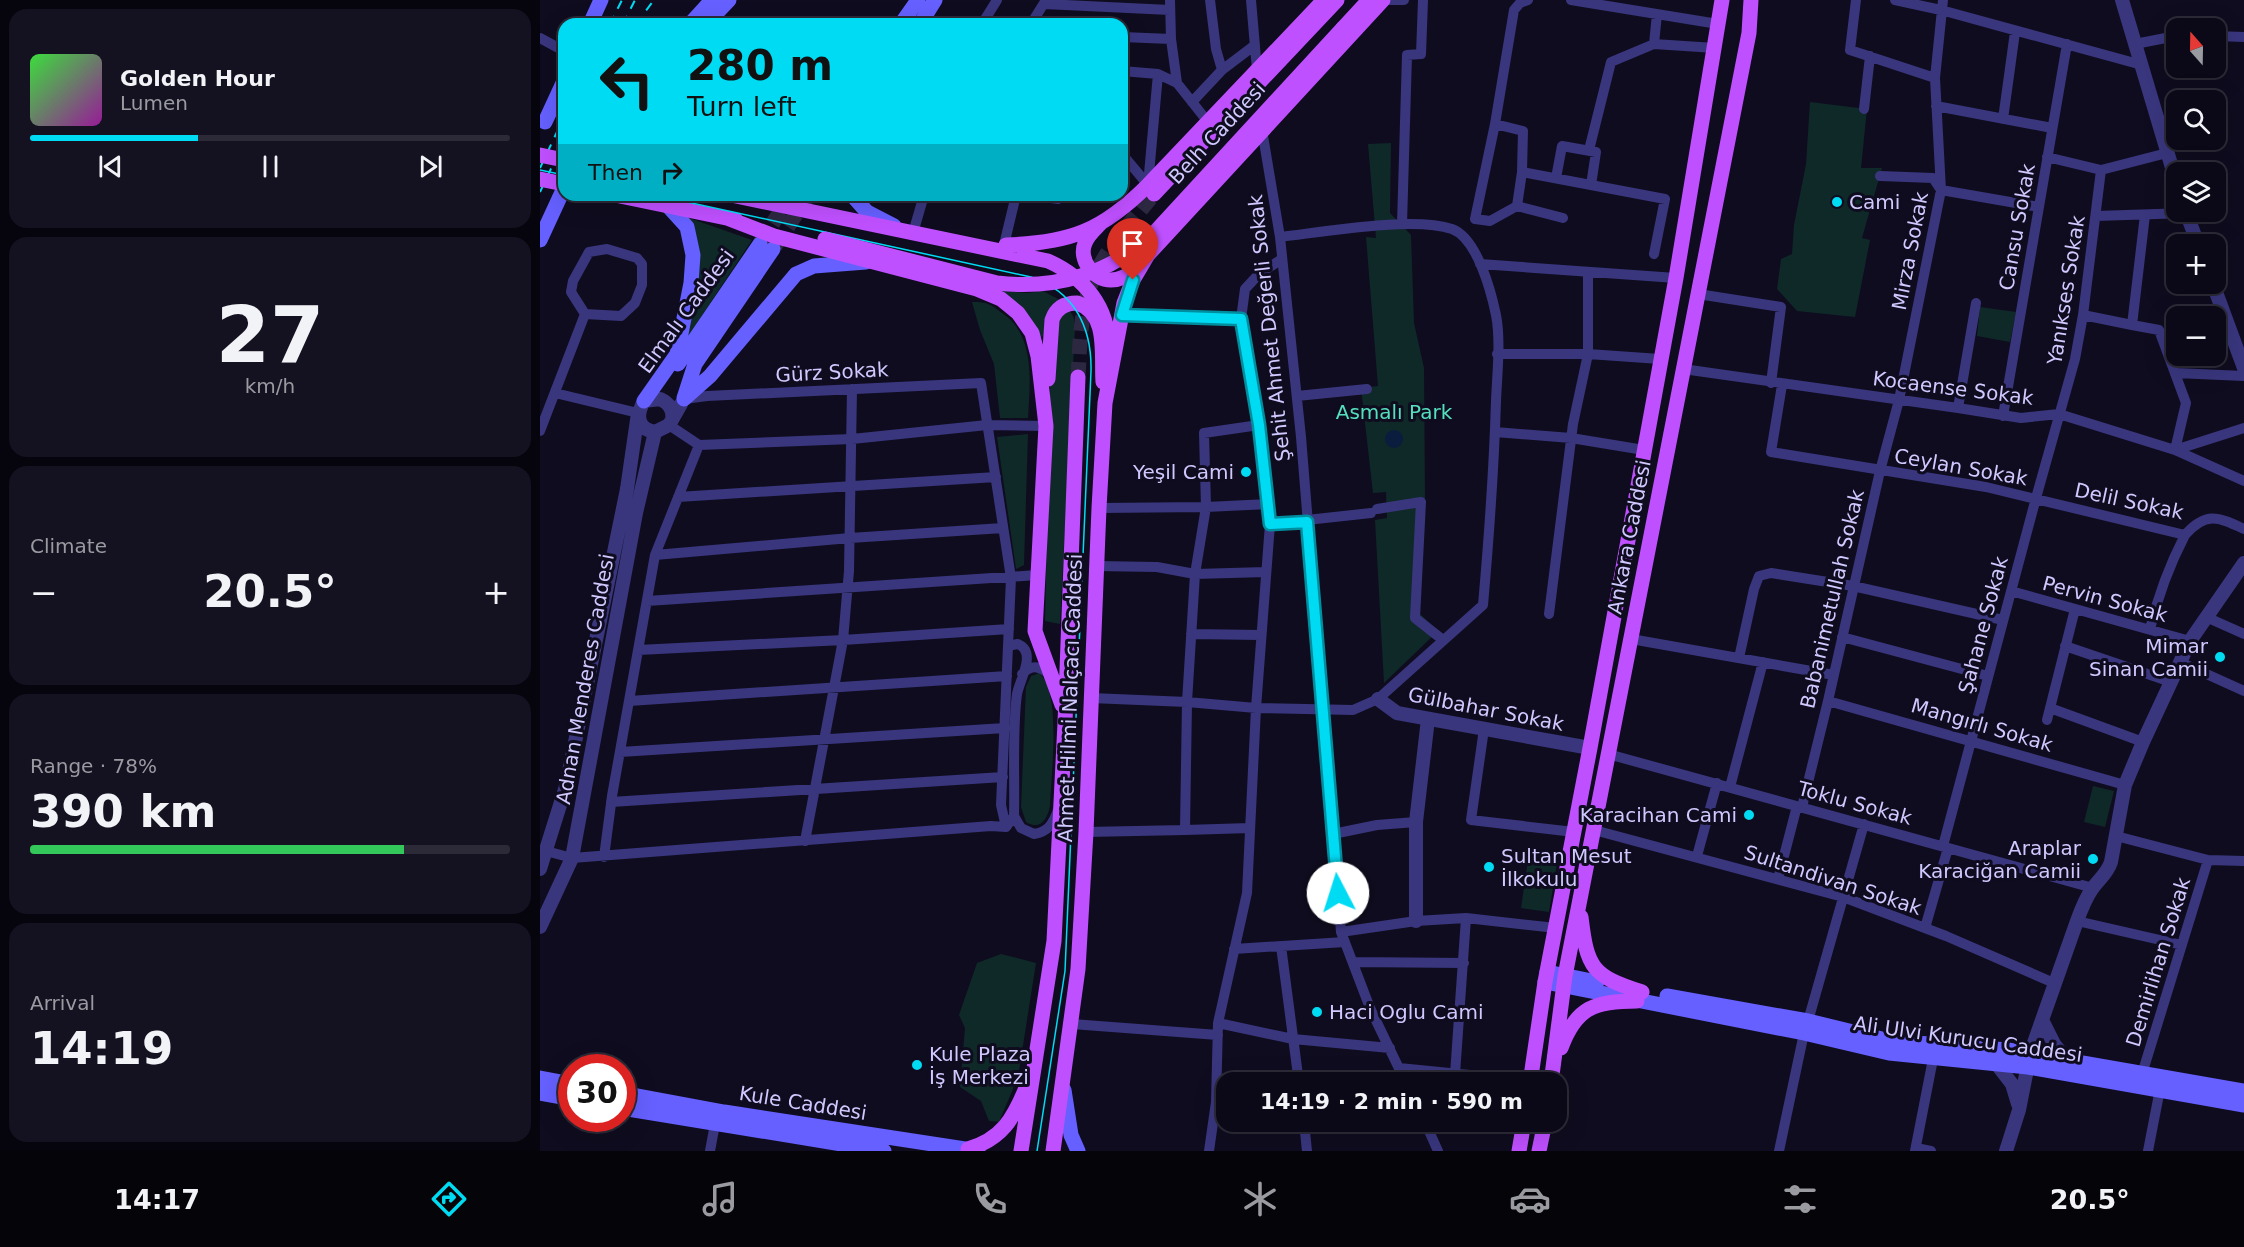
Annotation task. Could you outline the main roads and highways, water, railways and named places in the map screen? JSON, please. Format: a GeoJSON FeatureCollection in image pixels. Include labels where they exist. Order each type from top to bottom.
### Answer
{"type":"FeatureCollection","features":[{"type":"Feature","properties":{"kind":"main road"},"geometry":{"type":"LineString","coordinates":[[593,18],[601,0]]}},
{"type":"Feature","properties":{"kind":"main road"},"geometry":{"type":"LineString","coordinates":[[696,18],[712,0]]}},
{"type":"Feature","properties":{"kind":"main road"},"geometry":{"type":"LineString","coordinates":[[712,18],[729,0]]}},
{"type":"Feature","properties":{"kind":"main road"},"geometry":{"type":"LineString","coordinates":[[905,18],[918,0]]}},
{"type":"Feature","properties":{"kind":"main road"},"geometry":{"type":"LineString","coordinates":[[927,18],[935,0]]}},
{"type":"Feature","properties":{"kind":"main road","name":"Belh Caddesi"},"geometry":{"type":"LineString","coordinates":[[1151,190],[1208,122],[1324,0]]}},
{"type":"Feature","properties":{"kind":"main road","name":"Belh Caddesi"},"geometry":{"type":"LineString","coordinates":[[1100,224],[1151,190],[1337,0]]}},
{"type":"Feature","properties":{"kind":"main road","name":"Belh Caddesi"},"geometry":{"type":"LineString","coordinates":[[728,218],[825,239],[997,283],[1036,285],[1082,277],[1119,260],[1150,237],[1370,0]]}},
{"type":"Feature","properties":{"kind":"main road","name":"Belh Caddesi"},"geometry":{"type":"LineString","coordinates":[[1149,253],[1383,0]]}},
{"type":"Feature","properties":{"kind":"main road","name":"Ankara Caddesi"},"geometry":{"type":"LineString","coordinates":[[1532,1072],[1546,977],[1676,278],[1722,0]]}},
{"type":"Feature","properties":{"kind":"main road","name":"Ankara Caddesi"},"geometry":{"type":"LineString","coordinates":[[1553,1072],[1564,981],[1749,33],[1750,0]]}},
{"type":"Feature","properties":{"kind":"main road"},"geometry":{"type":"LineString","coordinates":[[542,121],[558,92]]}},
{"type":"Feature","properties":{"kind":"main road"},"geometry":{"type":"LineString","coordinates":[[540,155],[558,159]]}},
{"type":"Feature","properties":{"kind":"main road"},"geometry":{"type":"LineString","coordinates":[[540,179],[558,184]]}},
{"type":"Feature","properties":{"kind":"main road"},"geometry":{"type":"LineString","coordinates":[[540,240],[558,200]]}},
{"type":"Feature","properties":{"kind":"main road"},"geometry":{"type":"LineString","coordinates":[[646,201],[728,218],[774,236],[978,289],[1001,299],[1018,313],[1032,333],[1046,426]]}},
{"type":"Feature","properties":{"kind":"main road"},"geometry":{"type":"LineString","coordinates":[[760,201],[1048,261],[1074,276],[1094,296],[1102,311],[1108,338],[1105,403]]}},
{"type":"Feature","properties":{"kind":"main road"},"geometry":{"type":"LineString","coordinates":[[857,201],[867,212],[882,221],[914,233]]}},
{"type":"Feature","properties":{"kind":"main road","name":"Elmalı Caddesi"},"geometry":{"type":"LineString","coordinates":[[667,205],[687,227],[693,255],[691,283],[686,319],[677,354],[641,407],[679,363],[766,247],[695,364],[683,401],[710,376],[796,274],[814,266],[869,262]]}},
{"type":"Feature","properties":{"kind":"main road"},"geometry":{"type":"LineString","coordinates":[[1100,224],[1087,238],[1083,251],[1087,266],[1099,276],[1109,280],[1125,277],[1149,253]]}},
{"type":"Feature","properties":{"kind":"main road"},"geometry":{"type":"LineString","coordinates":[[970,243],[1004,245],[1059,241],[1100,224]]}},
{"type":"Feature","properties":{"kind":"main road","name":"Ahmet Hilmi Nalçacı Caddesi"},"geometry":{"type":"LineString","coordinates":[[1053,1151],[1078,969],[1105,403],[1122,315],[1133,280],[1149,253]]}},
{"type":"Feature","properties":{"kind":"main road"},"geometry":{"type":"LineString","coordinates":[[1065,723],[1059,694],[1039,647],[1035,631],[1052,320],[1057,310],[1067,304],[1083,305],[1091,310],[1097,319],[1101,339],[1105,403]]}},
{"type":"Feature","properties":{"kind":"main road","name":"Ahmet Hilmi Nalçacı Caddesi"},"geometry":{"type":"LineString","coordinates":[[1021,1151],[1054,941],[1062,799],[1078,377]]}},
{"type":"Feature","properties":{"kind":"main road"},"geometry":{"type":"LineString","coordinates":[[1580,902],[1586,951],[1593,967],[1615,983],[1640,996]]}},
{"type":"Feature","properties":{"kind":"main road","name":"Ali Ulvi Kurucu Caddesi"},"geometry":{"type":"LineString","coordinates":[[1546,977],[1890,1041],[2008,1050],[2029,1060],[2244,1105]]}},
{"type":"Feature","properties":{"kind":"main road"},"geometry":{"type":"LineString","coordinates":[[1554,1072],[1567,1032],[1580,1014],[1587,1008],[1605,1002],[1640,996]]}},
{"type":"Feature","properties":{"kind":"main road","name":"Ali Ulvi Kurucu Caddesi"},"geometry":{"type":"LineString","coordinates":[[1806,1027],[1889,1053],[1933,1059],[1995,1062],[2068,1061],[2244,1091]]}},
{"type":"Feature","properties":{"kind":"main road"},"geometry":{"type":"LineString","coordinates":[[973,1150],[1008,1124],[1034,1072]]}},
{"type":"Feature","properties":{"kind":"main road"},"geometry":{"type":"LineString","coordinates":[[542,1077],[558,1081]]}},
{"type":"Feature","properties":{"kind":"main road"},"geometry":{"type":"LineString","coordinates":[[1063,1078],[1069,1125],[1078,1151]]}},
{"type":"Feature","properties":{"kind":"main road"},"geometry":{"type":"LineString","coordinates":[[540,1093],[558,1096]]}},
{"type":"Feature","properties":{"kind":"main road","name":"Kule Caddesi"},"geometry":{"type":"LineString","coordinates":[[636,1096],[724,1112],[973,1150]]}},
{"type":"Feature","properties":{"kind":"main road","name":"Kule Caddesi"},"geometry":{"type":"LineString","coordinates":[[636,1110],[884,1151]]}},
{"type":"Feature","properties":{"kind":"main road"},"geometry":{"type":"LineString","coordinates":[[1519,1151],[1522,1132]]}},
{"type":"Feature","properties":{"kind":"main road"},"geometry":{"type":"LineString","coordinates":[[1539,1151],[1543,1132]]}},
{"type":"Feature","properties":{"kind":"water"},"geometry":{"type":"Polygon","coordinates":[[[1390,430],[1398,430],[1403,435],[1401,446],[1390,448],[1385,443],[1385,435],[1390,430]]]}},
{"type":"Feature","properties":{"kind":"tunnel"},"geometry":{"type":"LineString","coordinates":[[1078,377],[1083,314],[1089,289],[1114,244],[1154,194]]}},
{"type":"Feature","properties":{"kind":"tunnel"},"geometry":{"type":"LineString","coordinates":[[760,243],[787,201]]}},
{"type":"Feature","properties":{"kind":"tunnel"},"geometry":{"type":"LineString","coordinates":[[775,246],[805,201]]}},
{"type":"Feature","properties":{"kind":"tram line"},"geometry":{"type":"LineString","coordinates":[[540,170],[558,174]]}},
{"type":"Feature","properties":{"kind":"tram line"},"geometry":{"type":"LineString","coordinates":[[683,201],[1031,277],[1059,291],[1078,313],[1084,326],[1088,340],[1091,371],[1065,971],[1037,1151]]}},
{"type":"Feature","properties":{"kind":"railway"},"geometry":{"type":"LineString","coordinates":[[613,18],[622,0]]}},
{"type":"Feature","properties":{"kind":"railway"},"geometry":{"type":"LineString","coordinates":[[626,18],[635,0]]}},
{"type":"Feature","properties":{"kind":"railway"},"geometry":{"type":"LineString","coordinates":[[640,18],[654,0]]}},
{"type":"Feature","properties":{"kind":"railway"},"geometry":{"type":"LineString","coordinates":[[540,168],[558,130]]}},
{"type":"Feature","properties":{"kind":"railway"},"geometry":{"type":"LineString","coordinates":[[540,192],[558,154]]}},
{"type":"Feature","properties":{"kind":"place","name":"Cami"},"geometry":{"type":"Point","coordinates":[1837,202]}},
{"type":"Feature","properties":{"kind":"place","name":"Yeşil Cami"},"geometry":{"type":"Point","coordinates":[1246,472]}},
{"type":"Feature","properties":{"kind":"place","name":"Mimar Sinan Camii"},"geometry":{"type":"Point","coordinates":[2220,657]}},
{"type":"Feature","properties":{"kind":"place","name":"Karacihan Cami"},"geometry":{"type":"Point","coordinates":[1749,815]}},
{"type":"Feature","properties":{"kind":"place","name":"Araplar Karaciğan Camii"},"geometry":{"type":"Point","coordinates":[2093,859]}},
{"type":"Feature","properties":{"kind":"place","name":"Sultan Mesut İlkokulu"},"geometry":{"type":"Point","coordinates":[1489,867]}},
{"type":"Feature","properties":{"kind":"place","name":"Haci Oglu Cami"},"geometry":{"type":"Point","coordinates":[1317,1012]}},
{"type":"Feature","properties":{"kind":"place","name":"Kule Plaza İş Merkezi"},"geometry":{"type":"Point","coordinates":[917,1065]}},
{"type":"Feature","properties":{"kind":"park label","name":"Asmalı Park"},"geometry":{"type":"Point","coordinates":[1394,412]}}]}
